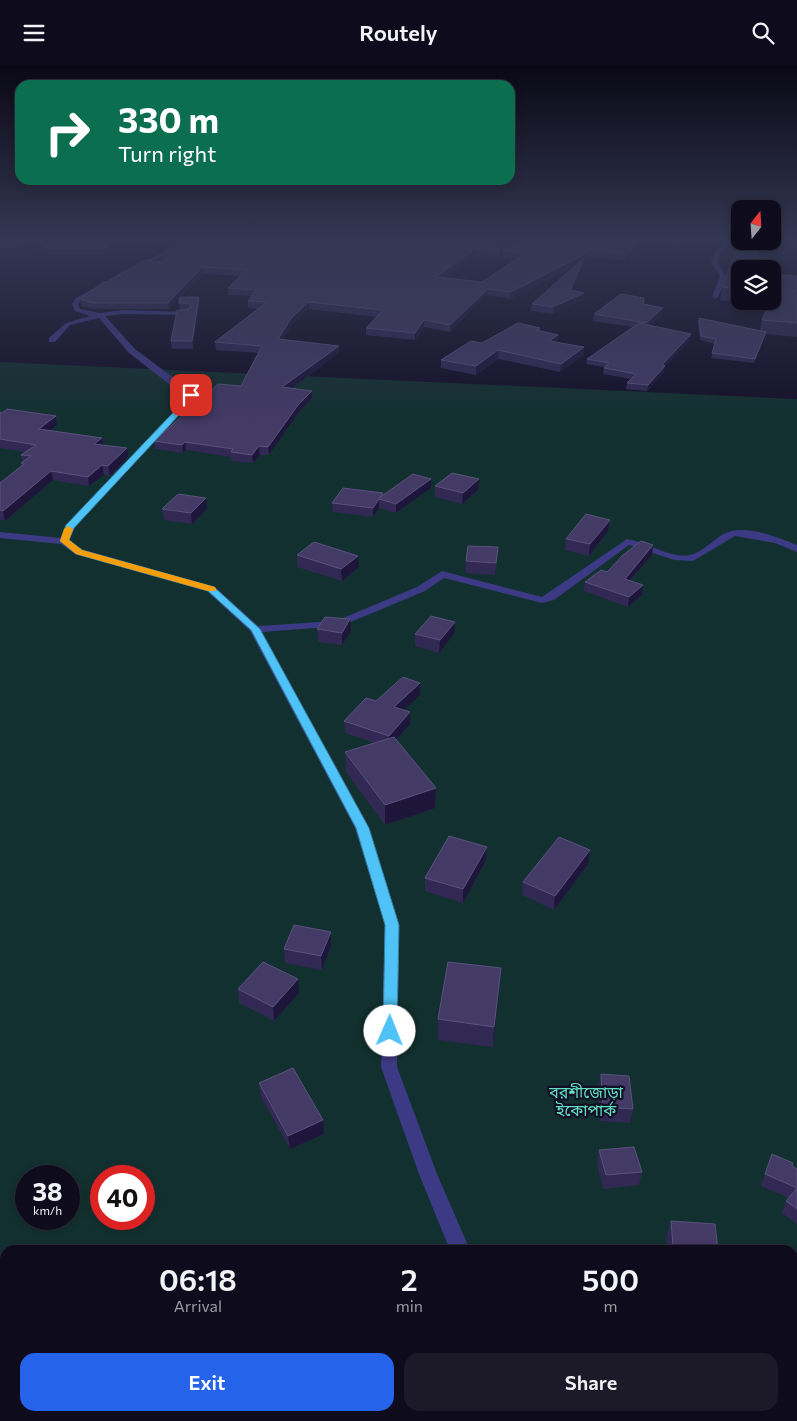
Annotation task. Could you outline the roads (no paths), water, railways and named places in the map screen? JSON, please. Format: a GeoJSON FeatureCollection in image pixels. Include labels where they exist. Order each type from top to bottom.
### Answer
{"type":"FeatureCollection","features":[{"type":"Feature","properties":{"kind":"street"},"geometry":{"type":"LineString","coordinates":[[64,541],[70,527],[191,398],[191,395],[132,351],[100,315],[77,310],[75,304],[77,300]]}},
{"type":"Feature","properties":{"kind":"street"},"geometry":{"type":"LineString","coordinates":[[52,340],[68,324],[100,315],[124,312],[187,313]]}},
{"type":"Feature","properties":{"kind":"street"},"geometry":{"type":"LineString","coordinates":[[255,629],[337,624],[421,589],[442,574],[542,600],[550,598],[627,542],[674,557],[693,558],[732,533],[739,532],[778,541],[797,549]]}},
{"type":"Feature","properties":{"kind":"street"},"geometry":{"type":"LineString","coordinates":[[0,535],[64,541],[79,552],[211,589],[255,629],[362,828],[392,925],[389,1067],[428,1173],[458,1245]]}},
{"type":"Feature","properties":{"kind":"park label","name":"বরশীজোড়া ইকোপার্ক"},"geometry":{"type":"Point","coordinates":[586,1100]}}]}
